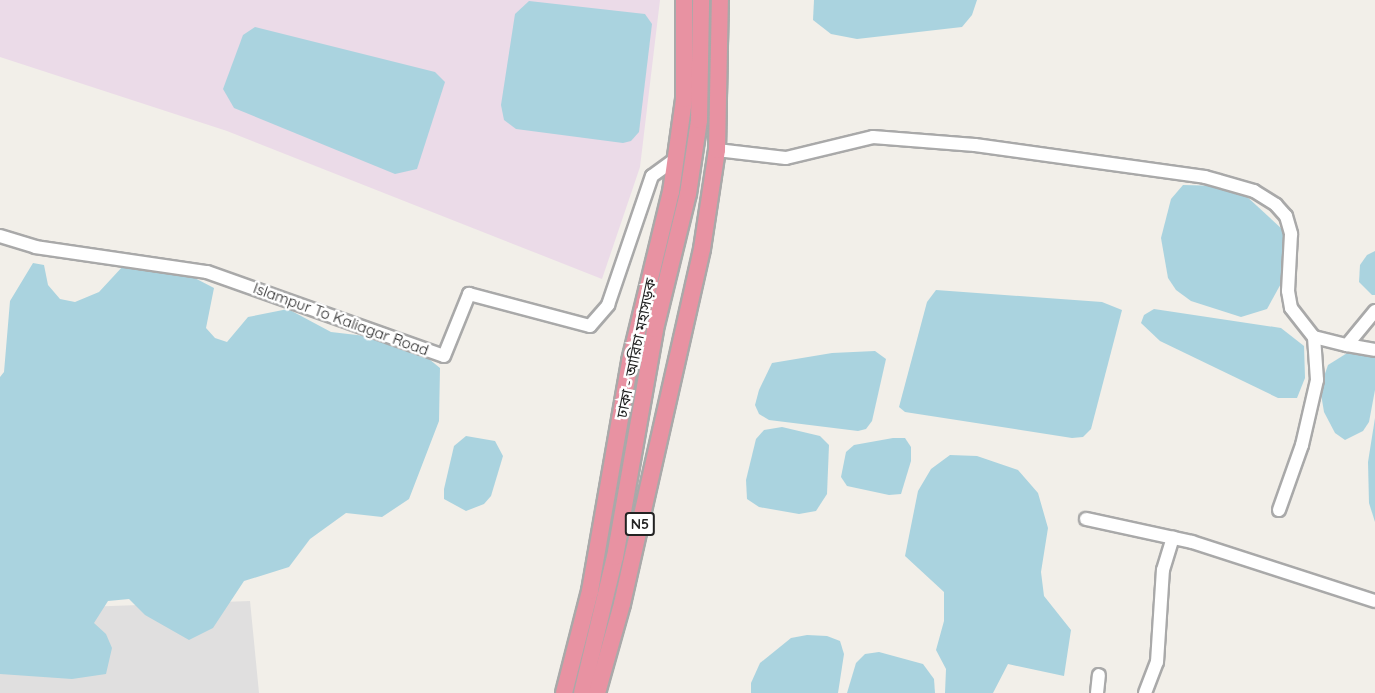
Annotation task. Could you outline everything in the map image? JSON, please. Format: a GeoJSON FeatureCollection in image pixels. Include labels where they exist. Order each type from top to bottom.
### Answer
{"type":"FeatureCollection","features":[{"type":"Feature","properties":{"kind":"highway","name":"ঢাকা - আরিচা মহাসড়ক"},"geometry":{"type":"LineString","coordinates":[[564,693],[590,591],[630,361],[660,241],[677,158],[684,99],[684,0]]}},
{"type":"Feature","properties":{"kind":"highway","name":"N5"},"geometry":{"type":"LineString","coordinates":[[582,693],[615,557],[647,367],[688,194],[699,120],[701,0]]}},
{"type":"Feature","properties":{"kind":"highway","name":"N5"},"geometry":{"type":"LineString","coordinates":[[597,693],[622,604],[692,296],[717,150],[720,0]]}},
{"type":"Feature","properties":{"kind":"street"},"geometry":{"type":"LineString","coordinates":[[717,150],[786,158],[873,137],[975,145],[1205,177],[1254,191],[1286,216],[1291,234],[1288,291],[1291,308],[1314,337],[1317,380],[1310,417],[1278,510]]}},
{"type":"Feature","properties":{"kind":"street","name":"Islampur To Kaliagar Road"},"geometry":{"type":"LineString","coordinates":[[0,236],[35,247],[207,272],[444,356],[469,294],[590,326],[609,305],[652,176],[677,158]]}},
{"type":"Feature","properties":{"kind":"street"},"geometry":{"type":"LineString","coordinates":[[1347,345],[1375,311]]}},
{"type":"Feature","properties":{"kind":"street"},"geometry":{"type":"LineString","coordinates":[[1314,337],[1375,350]]}},
{"type":"Feature","properties":{"kind":"street"},"geometry":{"type":"LineString","coordinates":[[1086,519],[1173,537],[1375,601]]}},
{"type":"Feature","properties":{"kind":"street"},"geometry":{"type":"LineString","coordinates":[[1145,693],[1157,662],[1163,570],[1173,537]]}},
{"type":"Feature","properties":{"kind":"street"},"geometry":{"type":"LineString","coordinates":[[1098,693],[1099,675]]}},
{"type":"Feature","properties":{"kind":"shaded area"},"geometry":{"type":"Polygon","coordinates":[[[0,0],[660,0],[640,167],[602,279],[227,131],[0,57],[0,0]]]}},
{"type":"Feature","properties":{"kind":"shaded area"},"geometry":{"type":"Polygon","coordinates":[[[250,601],[259,693],[0,693],[0,610],[250,601]]]}},
{"type":"Feature","properties":{"kind":"water"},"geometry":{"type":"Polygon","coordinates":[[[814,0],[977,0],[972,15],[962,27],[857,39],[831,34],[813,20],[814,0]]]}},
{"type":"Feature","properties":{"kind":"water"},"geometry":{"type":"Polygon","coordinates":[[[529,1],[645,14],[652,24],[639,132],[631,141],[623,143],[516,129],[504,120],[501,105],[515,14],[529,1]]]}},
{"type":"Feature","properties":{"kind":"water"},"geometry":{"type":"Polygon","coordinates":[[[255,27],[435,72],[445,82],[417,169],[395,174],[234,108],[223,89],[243,35],[255,27]]]}},
{"type":"Feature","properties":{"kind":"water"},"geometry":{"type":"Polygon","coordinates":[[[1183,185],[1223,186],[1244,194],[1283,230],[1286,250],[1283,280],[1267,309],[1241,317],[1191,301],[1176,290],[1168,278],[1161,238],[1171,199],[1183,185]]]}},
{"type":"Feature","properties":{"kind":"water"},"geometry":{"type":"Polygon","coordinates":[[[1375,251],[1375,295],[1372,295],[1359,282],[1360,265],[1367,255],[1375,251]]]}},
{"type":"Feature","properties":{"kind":"water"},"geometry":{"type":"Polygon","coordinates":[[[33,263],[44,265],[48,285],[60,299],[75,302],[99,292],[124,265],[187,274],[214,288],[206,328],[215,338],[227,342],[248,317],[288,309],[331,332],[374,337],[424,355],[440,368],[439,421],[409,499],[382,517],[346,513],[310,539],[289,567],[244,581],[213,628],[189,640],[145,615],[129,599],[108,601],[94,623],[106,634],[112,648],[106,674],[72,679],[0,674],[0,377],[4,372],[10,301],[33,263]]]}},
{"type":"Feature","properties":{"kind":"water"},"geometry":{"type":"Polygon","coordinates":[[[936,290],[1102,302],[1122,310],[1091,429],[1083,437],[1072,438],[905,412],[899,407],[927,302],[936,290]]]}},
{"type":"Feature","properties":{"kind":"water"},"geometry":{"type":"Polygon","coordinates":[[[1154,309],[1281,328],[1304,346],[1305,378],[1297,398],[1278,398],[1160,341],[1141,323],[1144,315],[1154,309]]]}},
{"type":"Feature","properties":{"kind":"water"},"geometry":{"type":"Polygon","coordinates":[[[1352,350],[1375,358],[1375,390],[1369,422],[1363,431],[1345,440],[1335,433],[1324,412],[1320,388],[1328,365],[1352,350]]]}},
{"type":"Feature","properties":{"kind":"water"},"geometry":{"type":"Polygon","coordinates":[[[875,351],[886,359],[872,421],[866,429],[858,431],[769,420],[759,414],[755,405],[759,390],[772,363],[832,353],[875,351]]]}},
{"type":"Feature","properties":{"kind":"water"},"geometry":{"type":"Polygon","coordinates":[[[1375,418],[1375,522],[1369,503],[1368,462],[1375,418]]]}},
{"type":"Feature","properties":{"kind":"water"},"geometry":{"type":"Polygon","coordinates":[[[782,427],[820,436],[829,445],[827,494],[816,511],[799,514],[759,507],[747,499],[746,480],[756,439],[764,430],[782,427]]]}},
{"type":"Feature","properties":{"kind":"water"},"geometry":{"type":"Polygon","coordinates":[[[466,436],[495,441],[503,456],[491,496],[484,504],[466,511],[444,499],[444,489],[454,446],[466,436]]]}},
{"type":"Feature","properties":{"kind":"water"},"geometry":{"type":"Polygon","coordinates":[[[905,438],[911,447],[911,461],[901,494],[889,495],[847,486],[841,477],[846,452],[854,445],[905,438]]]}},
{"type":"Feature","properties":{"kind":"water"},"geometry":{"type":"Polygon","coordinates":[[[950,455],[977,456],[1018,470],[1038,493],[1048,528],[1041,572],[1044,596],[1071,630],[1064,676],[1008,664],[993,693],[945,693],[946,669],[936,650],[944,621],[944,592],[905,556],[918,491],[931,469],[950,455]]]}},
{"type":"Feature","properties":{"kind":"water"},"geometry":{"type":"Polygon","coordinates":[[[807,635],[827,636],[840,641],[844,654],[838,693],[751,693],[751,683],[760,663],[791,638],[807,635]]]}},
{"type":"Feature","properties":{"kind":"water"},"geometry":{"type":"Polygon","coordinates":[[[879,652],[923,664],[934,679],[935,693],[847,693],[856,663],[865,654],[879,652]]]}}]}
